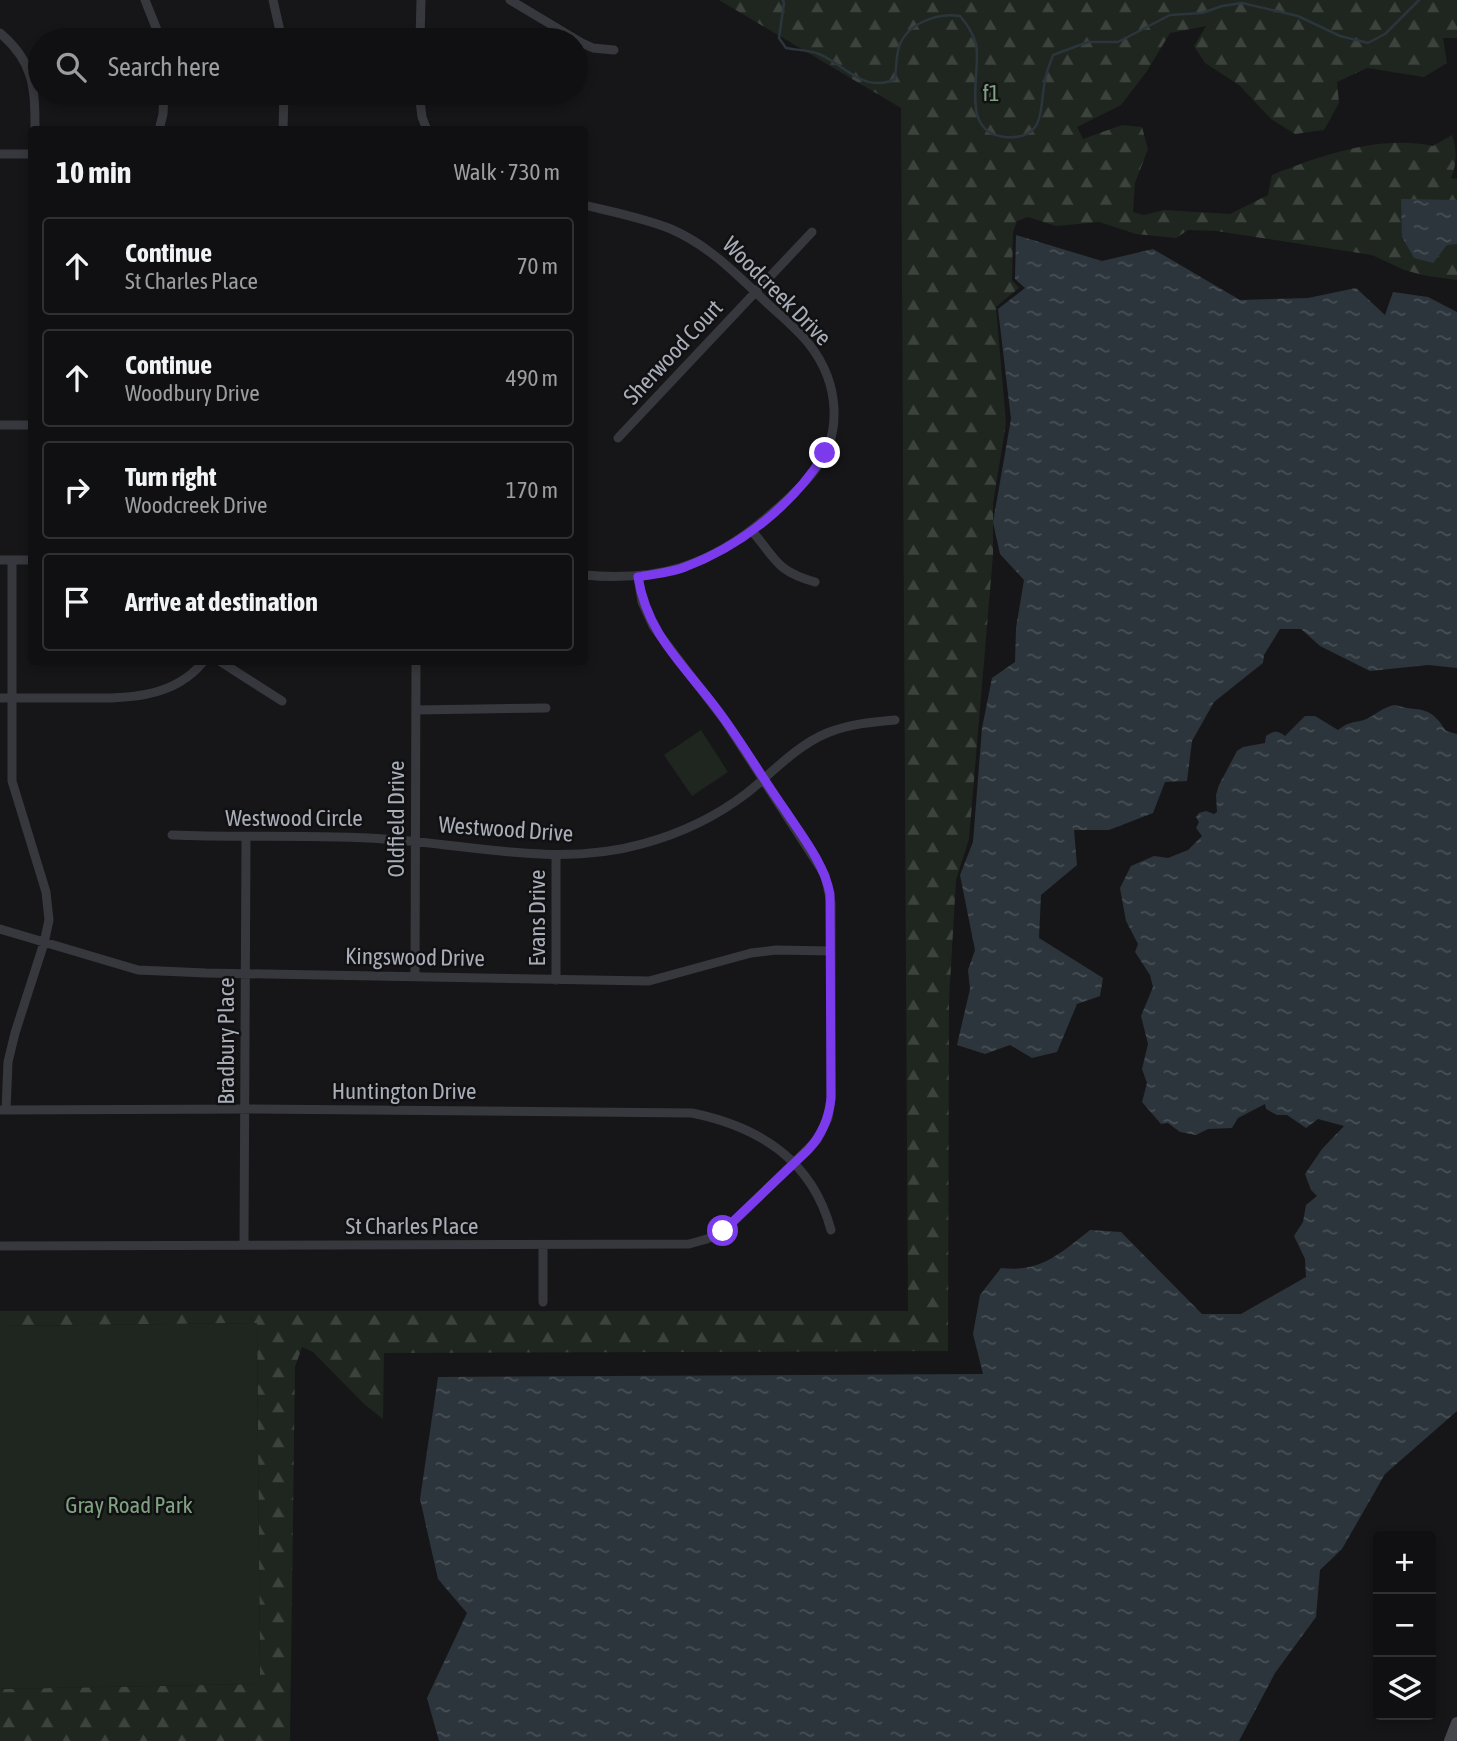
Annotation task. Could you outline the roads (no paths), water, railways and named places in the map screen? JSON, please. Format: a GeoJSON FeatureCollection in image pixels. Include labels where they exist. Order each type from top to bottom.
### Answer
{"type":"FeatureCollection","features":[{"type":"Feature","properties":{"kind":"main road"},"geometry":{"type":"LineString","coordinates":[[1450,1741],[1457,1723]]}},
{"type":"Feature","properties":{"kind":"street"},"geometry":{"type":"LineString","coordinates":[[145,0],[156,28]]}},
{"type":"Feature","properties":{"kind":"street"},"geometry":{"type":"LineString","coordinates":[[273,0],[279,28]]}},
{"type":"Feature","properties":{"kind":"street"},"geometry":{"type":"LineString","coordinates":[[420,28],[421,0]]}},
{"type":"Feature","properties":{"kind":"street"},"geometry":{"type":"LineString","coordinates":[[510,0],[557,28]]}},
{"type":"Feature","properties":{"kind":"street"},"geometry":{"type":"LineString","coordinates":[[0,33],[24,58],[28,68]]}},
{"type":"Feature","properties":{"kind":"street"},"geometry":{"type":"LineString","coordinates":[[588,46],[614,50]]}},
{"type":"Feature","properties":{"kind":"street"},"geometry":{"type":"LineString","coordinates":[[35,126],[36,105]]}},
{"type":"Feature","properties":{"kind":"street"},"geometry":{"type":"LineString","coordinates":[[160,126],[163,105]]}},
{"type":"Feature","properties":{"kind":"street"},"geometry":{"type":"LineString","coordinates":[[284,105],[284,126]]}},
{"type":"Feature","properties":{"kind":"street"},"geometry":{"type":"LineString","coordinates":[[420,105],[425,126]]}},
{"type":"Feature","properties":{"kind":"street"},"geometry":{"type":"LineString","coordinates":[[0,153],[28,153]]}},
{"type":"Feature","properties":{"kind":"street","name":"Woodcreek Drive"},"geometry":{"type":"LineString","coordinates":[[588,206],[669,228],[707,248],[807,341],[826,370],[833,393],[834,410],[833,431],[825,453],[812,474],[752,531],[714,554],[683,568],[638,577],[588,575]]}},
{"type":"Feature","properties":{"kind":"street","name":"Sherwood Court"},"geometry":{"type":"LineString","coordinates":[[618,438],[812,232]]}},
{"type":"Feature","properties":{"kind":"street"},"geometry":{"type":"LineString","coordinates":[[0,425],[28,425]]}},
{"type":"Feature","properties":{"kind":"street"},"geometry":{"type":"LineString","coordinates":[[752,531],[783,569],[793,576],[815,582]]}},
{"type":"Feature","properties":{"kind":"street"},"geometry":{"type":"LineString","coordinates":[[0,560],[28,560]]}},
{"type":"Feature","properties":{"kind":"street"},"geometry":{"type":"LineString","coordinates":[[3,1110],[8,1062],[15,1033],[49,920],[46,892],[12,781],[12,560]]}},
{"type":"Feature","properties":{"kind":"street","name":"St Charles Place"},"geometry":{"type":"LineString","coordinates":[[0,1246],[689,1244],[723,1231],[817,1140],[830,1109],[831,904],[825,875],[713,704],[653,626],[642,602],[638,577]]}},
{"type":"Feature","properties":{"kind":"street"},"geometry":{"type":"LineString","coordinates":[[0,698],[138,697],[175,684],[200,665]]}},
{"type":"Feature","properties":{"kind":"street"},"geometry":{"type":"LineString","coordinates":[[225,665],[282,701]]}},
{"type":"Feature","properties":{"kind":"street","name":"Oldfield Drive"},"geometry":{"type":"LineString","coordinates":[[415,976],[416,665]]}},
{"type":"Feature","properties":{"kind":"street"},"geometry":{"type":"LineString","coordinates":[[416,710],[546,708]]}},
{"type":"Feature","properties":{"kind":"street","name":"Westwood Drive"},"geometry":{"type":"LineString","coordinates":[[416,842],[556,855],[607,852],[642,845],[671,835],[727,806],[799,749],[827,733],[852,725],[895,720]]}},
{"type":"Feature","properties":{"kind":"street","name":"Westwood Circle"},"geometry":{"type":"LineString","coordinates":[[172,835],[367,838],[416,842]]}},
{"type":"Feature","properties":{"kind":"street","name":"Bradbury Place"},"geometry":{"type":"LineString","coordinates":[[244,1245],[246,838]]}},
{"type":"Feature","properties":{"kind":"street","name":"Evans Drive"},"geometry":{"type":"LineString","coordinates":[[556,855],[556,980]]}},
{"type":"Feature","properties":{"kind":"street","name":"Kingswood Drive"},"geometry":{"type":"LineString","coordinates":[[0,929],[138,970],[245,973],[649,981],[751,953],[786,950],[831,951]]}},
{"type":"Feature","properties":{"kind":"street","name":"Huntington Drive"},"geometry":{"type":"LineString","coordinates":[[3,1110],[692,1113],[735,1124],[777,1147],[813,1185],[831,1230]]}},
{"type":"Feature","properties":{"kind":"street"},"geometry":{"type":"LineString","coordinates":[[543,1302],[544,1245]]}},
{"type":"Feature","properties":{"kind":"water"},"geometry":{"type":"Polygon","coordinates":[[[1401,199],[1457,200],[1457,244],[1447,245],[1433,263],[1414,258],[1402,237],[1401,199]]]}},
{"type":"Feature","properties":{"kind":"water"},"geometry":{"type":"Polygon","coordinates":[[[1016,235],[1102,261],[1153,249],[1240,300],[1308,298],[1356,288],[1385,315],[1393,292],[1428,297],[1457,312],[1457,668],[1428,665],[1370,671],[1320,646],[1301,629],[1280,629],[1264,655],[1263,663],[1214,702],[1192,741],[1187,781],[1165,782],[1153,813],[1109,830],[1074,830],[1077,865],[1041,895],[1039,938],[1103,978],[1100,996],[1077,1004],[1057,1052],[1032,1058],[1010,1045],[985,1054],[957,1045],[970,989],[968,970],[975,950],[960,875],[973,842],[982,728],[992,678],[1015,662],[1016,628],[1024,580],[1000,554],[993,522],[1011,419],[998,309],[1025,288],[1015,279],[1016,235]]]}},
{"type":"Feature","properties":{"kind":"water"},"geometry":{"type":"Polygon","coordinates":[[[1395,705],[1424,710],[1434,716],[1446,731],[1457,734],[1457,1411],[1385,1474],[1342,1549],[1320,1570],[1316,1617],[1275,1673],[1239,1741],[439,1741],[427,1698],[467,1613],[438,1579],[420,1499],[438,1377],[983,1374],[973,1334],[980,1295],[1001,1268],[1027,1267],[1049,1260],[1090,1230],[1121,1232],[1202,1314],[1241,1314],[1306,1277],[1305,1259],[1294,1236],[1303,1222],[1306,1205],[1317,1196],[1311,1190],[1305,1174],[1322,1149],[1344,1126],[1318,1119],[1306,1128],[1287,1115],[1277,1115],[1266,1109],[1265,1104],[1238,1118],[1232,1128],[1208,1129],[1196,1135],[1180,1132],[1168,1123],[1161,1124],[1142,1102],[1147,1083],[1142,1069],[1148,1044],[1141,1016],[1153,987],[1150,975],[1135,952],[1138,944],[1126,921],[1120,888],[1131,866],[1154,856],[1168,858],[1188,850],[1202,836],[1196,828],[1199,822],[1196,817],[1206,811],[1214,814],[1217,812],[1216,795],[1219,785],[1237,751],[1243,747],[1265,743],[1266,736],[1273,732],[1285,736],[1305,716],[1315,716],[1338,730],[1395,705]]]}},
{"type":"Feature","properties":{"kind":"waterway"},"geometry":{"type":"LineString","coordinates":[[783,0],[779,38],[786,48],[819,54],[854,76],[873,83],[895,79],[901,42],[913,27],[931,18],[960,16],[970,29],[976,44],[975,99],[981,125],[991,133],[1005,137],[1028,134],[1034,128],[1041,112],[1046,78],[1053,55],[1088,42],[1118,42],[1170,15],[1202,13],[1242,3],[1298,16],[1340,36],[1368,43],[1385,34],[1419,0]]}},
{"type":"Feature","properties":{"kind":"park label","name":"f1"},"geometry":{"type":"Point","coordinates":[991,93]}},
{"type":"Feature","properties":{"kind":"park label","name":"Gray Road Park"},"geometry":{"type":"Point","coordinates":[129,1505]}}]}
